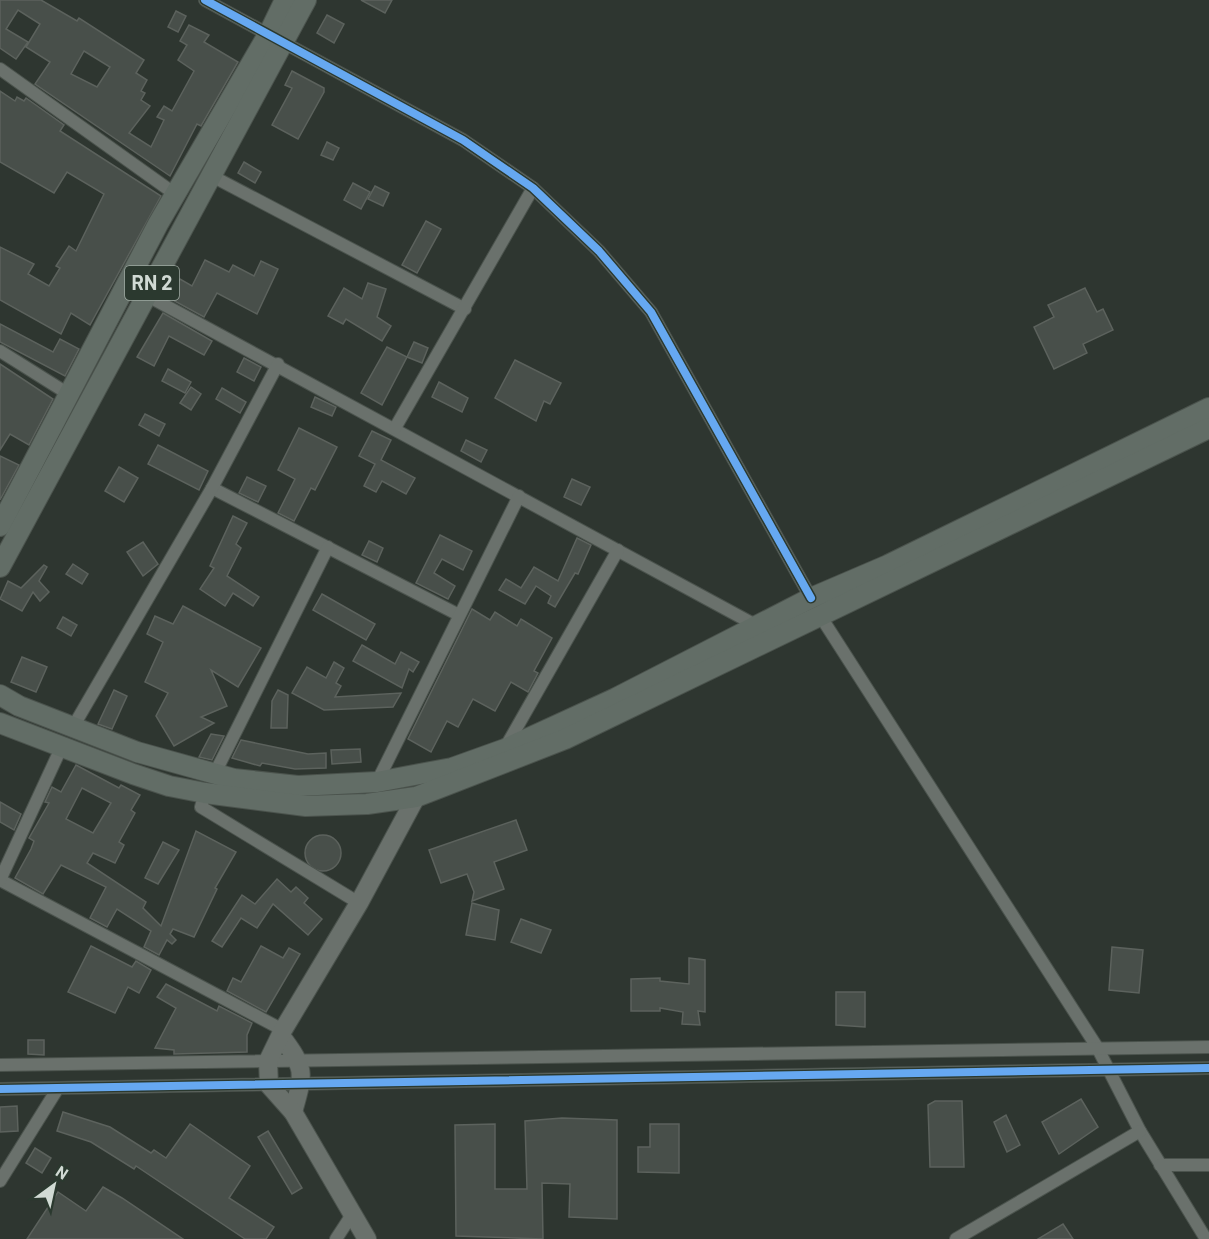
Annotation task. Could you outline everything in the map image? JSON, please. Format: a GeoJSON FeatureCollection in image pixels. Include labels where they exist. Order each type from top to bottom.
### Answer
{"type":"FeatureCollection","features":[{"type":"Feature","properties":{"kind":"main road","name":"RN 2"},"geometry":{"type":"LineString","coordinates":[[0,567],[210,175],[277,37],[285,0]]}},
{"type":"Feature","properties":{"kind":"main road","name":"RN 2"},"geometry":{"type":"LineString","coordinates":[[1,522],[176,194],[277,37],[306,0]]}},
{"type":"Feature","properties":{"kind":"main road"},"geometry":{"type":"LineString","coordinates":[[0,695],[19,706],[137,752],[214,775],[298,786],[377,782],[452,768],[505,749],[616,698],[811,598],[888,565],[1209,408]]}},
{"type":"Feature","properties":{"kind":"main road"},"geometry":{"type":"LineString","coordinates":[[0,723],[169,786],[205,793],[306,806],[367,804],[416,796],[566,739],[1209,428]]}},
{"type":"Feature","properties":{"kind":"street"},"geometry":{"type":"LineString","coordinates":[[205,0],[277,37],[463,140],[533,188],[599,250],[651,312],[811,598]]}},
{"type":"Feature","properties":{"kind":"street"},"geometry":{"type":"LineString","coordinates":[[0,69],[176,194]]}},
{"type":"Feature","properties":{"kind":"street"},"geometry":{"type":"LineString","coordinates":[[210,175],[465,309]]}},
{"type":"Feature","properties":{"kind":"street"},"geometry":{"type":"LineString","coordinates":[[395,428],[533,188]]}},
{"type":"Feature","properties":{"kind":"street"},"geometry":{"type":"LineString","coordinates":[[146,295],[278,364],[777,636]]}},
{"type":"Feature","properties":{"kind":"street"},"geometry":{"type":"LineString","coordinates":[[0,351],[70,395]]}},
{"type":"Feature","properties":{"kind":"street"},"geometry":{"type":"LineString","coordinates":[[73,727],[212,488],[278,364]]}},
{"type":"Feature","properties":{"kind":"street"},"geometry":{"type":"LineString","coordinates":[[212,488],[459,615]]}},
{"type":"Feature","properties":{"kind":"street"},"geometry":{"type":"LineString","coordinates":[[377,782],[519,495]]}},
{"type":"Feature","properties":{"kind":"street"},"geometry":{"type":"LineString","coordinates":[[214,775],[328,547]]}},
{"type":"Feature","properties":{"kind":"street"},"geometry":{"type":"LineString","coordinates":[[505,749],[618,550]]}},
{"type":"Feature","properties":{"kind":"street"},"geometry":{"type":"LineString","coordinates":[[821,617],[1097,1047],[1140,1131],[1206,1239]]}},
{"type":"Feature","properties":{"kind":"street"},"geometry":{"type":"LineString","coordinates":[[62,746],[0,880],[282,1033],[299,1060],[301,1085],[293,1112]]}},
{"type":"Feature","properties":{"kind":"street"},"geometry":{"type":"LineString","coordinates":[[205,793],[201,807],[359,903]]}},
{"type":"Feature","properties":{"kind":"street"},"geometry":{"type":"LineString","coordinates":[[368,1239],[293,1112],[269,1085],[268,1061],[282,1033],[359,903],[416,796]]}},
{"type":"Feature","properties":{"kind":"street"},"geometry":{"type":"LineString","coordinates":[[0,1065],[1209,1047]]}},
{"type":"Feature","properties":{"kind":"street"},"geometry":{"type":"LineString","coordinates":[[0,1055],[18,1065]]}},
{"type":"Feature","properties":{"kind":"street"},"geometry":{"type":"LineString","coordinates":[[0,1089],[1209,1068]]}},
{"type":"Feature","properties":{"kind":"street"},"geometry":{"type":"LineString","coordinates":[[0,1181],[58,1088]]}},
{"type":"Feature","properties":{"kind":"street"},"geometry":{"type":"LineString","coordinates":[[956,1239],[1140,1131]]}},
{"type":"Feature","properties":{"kind":"street"},"geometry":{"type":"LineString","coordinates":[[1160,1165],[1209,1165]]}},
{"type":"Feature","properties":{"kind":"street"},"geometry":{"type":"LineString","coordinates":[[336,1239],[352,1213]]}},
{"type":"Feature","properties":{"kind":"building"},"geometry":{"type":"Polygon","coordinates":[[[0,0],[41,0],[77,21],[79,18],[144,60],[136,73],[147,80],[141,91],[145,93],[141,100],[150,106],[129,133],[151,147],[164,120],[157,117],[164,106],[172,111],[194,71],[178,60],[187,45],[180,41],[189,25],[209,35],[204,42],[238,62],[201,126],[197,124],[170,176],[35,84],[50,62],[26,47],[40,24],[18,10],[6,29],[28,42],[16,59],[0,48],[0,0]],[[84,51],[71,74],[97,87],[110,67],[84,51]]]}},
{"type":"Feature","properties":{"kind":"building"},"geometry":{"type":"Polygon","coordinates":[[[361,0],[392,0],[385,13],[361,0]]]}},
{"type":"Feature","properties":{"kind":"building"},"geometry":{"type":"Polygon","coordinates":[[[176,11],[186,16],[178,32],[168,27],[176,11]]]}},
{"type":"Feature","properties":{"kind":"building"},"geometry":{"type":"Polygon","coordinates":[[[327,15],[344,24],[334,43],[317,33],[327,15]]]}},
{"type":"Feature","properties":{"kind":"building"},"geometry":{"type":"Polygon","coordinates":[[[292,71],[324,88],[324,92],[298,139],[272,125],[292,88],[285,85],[292,71]]]}},
{"type":"Feature","properties":{"kind":"building"},"geometry":{"type":"Polygon","coordinates":[[[0,91],[15,101],[17,97],[24,101],[26,98],[64,125],[60,131],[161,196],[90,325],[71,313],[61,334],[0,300],[0,247],[34,264],[28,274],[49,286],[60,268],[56,266],[69,246],[76,251],[104,194],[67,172],[54,193],[0,162],[0,91]]]}},
{"type":"Feature","properties":{"kind":"building"},"geometry":{"type":"Polygon","coordinates":[[[327,142],[339,148],[333,160],[321,155],[327,142]]]}},
{"type":"Feature","properties":{"kind":"building"},"geometry":{"type":"Polygon","coordinates":[[[244,162],[261,172],[255,183],[238,173],[244,162]]]}},
{"type":"Feature","properties":{"kind":"building"},"geometry":{"type":"Polygon","coordinates":[[[353,183],[370,192],[361,209],[344,200],[353,183]]]}},
{"type":"Feature","properties":{"kind":"building"},"geometry":{"type":"Polygon","coordinates":[[[375,186],[389,193],[383,206],[368,199],[375,186]]]}},
{"type":"Feature","properties":{"kind":"building"},"geometry":{"type":"Polygon","coordinates":[[[426,221],[441,229],[417,273],[402,265],[426,221]]]}},
{"type":"Feature","properties":{"kind":"building"},"geometry":{"type":"Polygon","coordinates":[[[205,260],[229,272],[233,265],[254,276],[261,261],[278,269],[257,314],[217,293],[204,317],[169,298],[180,279],[192,286],[205,260]]]}},
{"type":"Feature","properties":{"kind":"building"},"geometry":{"type":"Polygon","coordinates":[[[368,283],[386,289],[377,317],[391,326],[382,341],[346,319],[343,324],[328,316],[344,288],[362,299],[368,283]]]}},
{"type":"Feature","properties":{"kind":"building"},"geometry":{"type":"Polygon","coordinates":[[[1085,288],[1097,312],[1103,309],[1113,330],[1083,344],[1087,353],[1054,369],[1034,327],[1054,317],[1048,305],[1085,288]]]}},
{"type":"Feature","properties":{"kind":"building"},"geometry":{"type":"Polygon","coordinates":[[[163,313],[212,341],[204,355],[169,336],[154,366],[137,357],[163,313]]]}},
{"type":"Feature","properties":{"kind":"building"},"geometry":{"type":"Polygon","coordinates":[[[0,324],[53,352],[60,339],[79,349],[65,376],[0,342],[0,324]]]}},
{"type":"Feature","properties":{"kind":"building"},"geometry":{"type":"Polygon","coordinates":[[[414,342],[428,348],[422,363],[407,357],[414,342]]]}},
{"type":"Feature","properties":{"kind":"building"},"geometry":{"type":"Polygon","coordinates":[[[387,347],[407,357],[382,405],[361,393],[387,347]]]}},
{"type":"Feature","properties":{"kind":"building"},"geometry":{"type":"Polygon","coordinates":[[[244,358],[261,367],[254,381],[237,372],[244,358]]]}},
{"type":"Feature","properties":{"kind":"building"},"geometry":{"type":"Polygon","coordinates":[[[515,360],[561,383],[550,404],[544,401],[536,421],[495,398],[515,360]]]}},
{"type":"Feature","properties":{"kind":"building"},"geometry":{"type":"Polygon","coordinates":[[[0,364],[53,399],[29,445],[10,434],[0,450],[0,364]]]}},
{"type":"Feature","properties":{"kind":"building"},"geometry":{"type":"Polygon","coordinates":[[[168,369],[191,382],[185,393],[162,381],[168,369]]]}},
{"type":"Feature","properties":{"kind":"building"},"geometry":{"type":"Polygon","coordinates":[[[439,382],[468,398],[462,412],[432,397],[439,382]]]}},
{"type":"Feature","properties":{"kind":"building"},"geometry":{"type":"Polygon","coordinates":[[[191,387],[201,394],[191,410],[180,403],[191,387]]]}},
{"type":"Feature","properties":{"kind":"building"},"geometry":{"type":"Polygon","coordinates":[[[222,388],[246,402],[240,413],[216,399],[222,388]]]}},
{"type":"Feature","properties":{"kind":"building"},"geometry":{"type":"Polygon","coordinates":[[[315,397],[336,407],[332,416],[311,407],[315,397]]]}},
{"type":"Feature","properties":{"kind":"building"},"geometry":{"type":"Polygon","coordinates":[[[145,414],[165,424],[159,436],[139,425],[145,414]]]}},
{"type":"Feature","properties":{"kind":"building"},"geometry":{"type":"Polygon","coordinates":[[[299,428],[337,447],[315,490],[311,488],[294,521],[278,513],[295,479],[278,470],[299,428]]]}},
{"type":"Feature","properties":{"kind":"building"},"geometry":{"type":"Polygon","coordinates":[[[372,431],[391,440],[381,460],[415,478],[406,494],[382,481],[376,492],[364,486],[375,464],[359,456],[372,431]]]}},
{"type":"Feature","properties":{"kind":"building"},"geometry":{"type":"Polygon","coordinates":[[[466,440],[487,450],[481,462],[461,451],[466,440]]]}},
{"type":"Feature","properties":{"kind":"building"},"geometry":{"type":"Polygon","coordinates":[[[158,445],[208,471],[199,490],[148,464],[158,445]]]}},
{"type":"Feature","properties":{"kind":"building"},"geometry":{"type":"Polygon","coordinates":[[[0,456],[19,465],[0,500],[0,456]]]}},
{"type":"Feature","properties":{"kind":"building"},"geometry":{"type":"Polygon","coordinates":[[[119,467],[138,478],[124,502],[105,491],[119,467]]]}},
{"type":"Feature","properties":{"kind":"building"},"geometry":{"type":"Polygon","coordinates":[[[247,477],[266,486],[258,502],[239,493],[247,477]]]}},
{"type":"Feature","properties":{"kind":"building"},"geometry":{"type":"Polygon","coordinates":[[[572,479],[590,487],[581,505],[564,497],[572,479]]]}},
{"type":"Feature","properties":{"kind":"building"},"geometry":{"type":"Polygon","coordinates":[[[233,516],[247,523],[236,544],[241,548],[227,576],[259,597],[253,606],[233,593],[225,606],[200,589],[214,568],[210,566],[233,516]]]}},
{"type":"Feature","properties":{"kind":"building"},"geometry":{"type":"Polygon","coordinates":[[[440,535],[472,551],[463,570],[442,559],[434,573],[455,586],[448,599],[416,583],[440,535]]]}},
{"type":"Feature","properties":{"kind":"building"},"geometry":{"type":"Polygon","coordinates":[[[577,538],[591,545],[578,574],[575,573],[555,607],[548,603],[551,596],[536,586],[525,604],[499,590],[506,579],[521,588],[534,567],[558,581],[577,538]]]}},
{"type":"Feature","properties":{"kind":"building"},"geometry":{"type":"Polygon","coordinates":[[[369,541],[383,548],[377,562],[362,555],[369,541]]]}},
{"type":"Feature","properties":{"kind":"building"},"geometry":{"type":"Polygon","coordinates":[[[143,542],[158,564],[143,576],[127,552],[143,542]]]}},
{"type":"Feature","properties":{"kind":"building"},"geometry":{"type":"Polygon","coordinates":[[[73,564],[88,574],[82,584],[66,574],[73,564]]]}},
{"type":"Feature","properties":{"kind":"building"},"geometry":{"type":"Polygon","coordinates":[[[44,565],[47,567],[39,581],[49,592],[40,601],[33,592],[22,611],[0,599],[8,581],[21,588],[44,565]]]}},
{"type":"Feature","properties":{"kind":"building"},"geometry":{"type":"Polygon","coordinates":[[[322,594],[375,624],[366,640],[313,610],[322,594]]]}},
{"type":"Feature","properties":{"kind":"building"},"geometry":{"type":"Polygon","coordinates":[[[183,606],[261,648],[238,687],[211,670],[227,706],[201,717],[214,723],[174,746],[156,716],[168,693],[145,682],[163,642],[147,634],[155,616],[173,624],[183,606]]]}},
{"type":"Feature","properties":{"kind":"building"},"geometry":{"type":"Polygon","coordinates":[[[472,609],[490,620],[495,612],[517,626],[521,619],[552,638],[534,671],[538,673],[528,692],[511,682],[495,711],[473,699],[458,727],[447,721],[431,752],[408,739],[472,609]]]}},
{"type":"Feature","properties":{"kind":"building"},"geometry":{"type":"Polygon","coordinates":[[[63,617],[77,625],[71,636],[57,628],[63,617]]]}},
{"type":"Feature","properties":{"kind":"building"},"geometry":{"type":"Polygon","coordinates":[[[362,645],[395,664],[401,652],[419,662],[413,672],[409,669],[402,688],[353,661],[362,645]]]}},
{"type":"Feature","properties":{"kind":"building"},"geometry":{"type":"Polygon","coordinates":[[[22,657],[47,667],[36,692],[11,682],[22,657]]]}},
{"type":"Feature","properties":{"kind":"building"},"geometry":{"type":"Polygon","coordinates":[[[334,662],[344,668],[336,683],[341,686],[335,697],[401,693],[393,707],[324,710],[292,693],[307,667],[326,678],[334,662]]]}},
{"type":"Feature","properties":{"kind":"building"},"geometry":{"type":"Polygon","coordinates":[[[114,690],[127,696],[112,729],[98,724],[114,690]]]}},
{"type":"Feature","properties":{"kind":"building"},"geometry":{"type":"Polygon","coordinates":[[[278,690],[288,695],[287,728],[271,728],[272,701],[278,690]]]}},
{"type":"Feature","properties":{"kind":"building"},"geometry":{"type":"Polygon","coordinates":[[[211,734],[224,736],[212,760],[199,757],[211,734]]]}},
{"type":"Feature","properties":{"kind":"building"},"geometry":{"type":"Polygon","coordinates":[[[241,740],[308,754],[326,753],[326,768],[295,769],[262,763],[260,766],[232,758],[241,740]]]}},
{"type":"Feature","properties":{"kind":"building"},"geometry":{"type":"Polygon","coordinates":[[[360,749],[361,762],[332,764],[331,750],[360,749]]]}},
{"type":"Feature","properties":{"kind":"building"},"geometry":{"type":"Polygon","coordinates":[[[76,765],[119,788],[121,785],[140,795],[131,810],[135,813],[119,842],[124,845],[115,863],[93,853],[87,863],[146,902],[143,908],[161,926],[196,831],[236,852],[215,888],[217,889],[194,937],[173,929],[170,934],[176,940],[172,944],[167,940],[159,955],[144,947],[151,931],[117,909],[107,927],[90,918],[106,887],[61,865],[43,894],[15,878],[31,849],[34,841],[29,838],[49,803],[45,802],[52,787],[61,792],[76,765]],[[82,788],[66,819],[93,833],[111,803],[82,788]]]}},
{"type":"Feature","properties":{"kind":"building"},"geometry":{"type":"Polygon","coordinates":[[[0,802],[21,814],[14,830],[0,822],[0,802]]]}},
{"type":"Feature","properties":{"kind":"building"},"geometry":{"type":"Polygon","coordinates":[[[516,820],[527,850],[494,862],[504,889],[472,901],[474,892],[467,874],[441,883],[429,850],[516,820]]]}},
{"type":"Feature","properties":{"kind":"building"},"geometry":{"type":"Polygon","coordinates":[[[323,835],[336,840],[341,853],[336,866],[323,871],[310,866],[305,853],[310,840],[323,835]]]}},
{"type":"Feature","properties":{"kind":"building"},"geometry":{"type":"Polygon","coordinates":[[[163,842],[179,850],[158,884],[145,878],[163,842]]]}},
{"type":"Feature","properties":{"kind":"building"},"geometry":{"type":"Polygon","coordinates":[[[277,879],[291,892],[296,887],[308,898],[304,903],[322,919],[308,935],[273,904],[257,928],[241,918],[222,947],[212,941],[242,895],[255,904],[277,879]]]}},
{"type":"Feature","properties":{"kind":"building"},"geometry":{"type":"Polygon","coordinates":[[[472,903],[499,910],[495,940],[466,935],[472,903]]]}},
{"type":"Feature","properties":{"kind":"building"},"geometry":{"type":"Polygon","coordinates":[[[521,919],[551,930],[541,953],[511,942],[521,919]]]}},
{"type":"Feature","properties":{"kind":"building"},"geometry":{"type":"Polygon","coordinates":[[[91,946],[132,967],[136,961],[151,970],[139,993],[128,987],[115,1013],[68,992],[91,946]]]}},
{"type":"Feature","properties":{"kind":"building"},"geometry":{"type":"Polygon","coordinates":[[[261,946],[283,958],[289,948],[300,954],[266,1012],[227,991],[233,978],[241,982],[261,946]]]}},
{"type":"Feature","properties":{"kind":"building"},"geometry":{"type":"Polygon","coordinates":[[[1112,947],[1143,950],[1139,993],[1109,990],[1112,947]]]}},
{"type":"Feature","properties":{"kind":"building"},"geometry":{"type":"Polygon","coordinates":[[[689,958],[705,960],[705,1012],[698,1011],[700,1025],[682,1024],[683,1012],[660,1008],[660,1011],[631,1011],[631,979],[660,978],[660,981],[689,984],[689,958]]]}},
{"type":"Feature","properties":{"kind":"building"},"geometry":{"type":"Polygon","coordinates":[[[166,984],[217,1011],[219,1006],[252,1023],[247,1035],[247,1052],[174,1054],[174,1050],[155,1048],[176,1008],[157,997],[166,984]]]}},
{"type":"Feature","properties":{"kind":"building"},"geometry":{"type":"Polygon","coordinates":[[[836,992],[865,992],[865,1027],[836,1025],[836,992]]]}},
{"type":"Feature","properties":{"kind":"building"},"geometry":{"type":"Polygon","coordinates":[[[28,1040],[44,1040],[44,1055],[28,1054],[28,1040]]]}},
{"type":"Feature","properties":{"kind":"building"},"geometry":{"type":"Polygon","coordinates":[[[1081,1099],[1098,1127],[1059,1154],[1042,1122],[1081,1099]]]}},
{"type":"Feature","properties":{"kind":"building"},"geometry":{"type":"Polygon","coordinates":[[[935,1101],[962,1101],[964,1167],[930,1167],[928,1105],[935,1101]]]}},
{"type":"Feature","properties":{"kind":"building"},"geometry":{"type":"Polygon","coordinates":[[[17,1106],[18,1131],[0,1132],[0,1107],[17,1106]]]}},
{"type":"Feature","properties":{"kind":"building"},"geometry":{"type":"Polygon","coordinates":[[[63,1112],[110,1127],[151,1153],[154,1150],[166,1158],[190,1124],[250,1166],[229,1198],[274,1227],[266,1239],[245,1239],[136,1166],[134,1169],[91,1142],[57,1131],[63,1112]]]}},
{"type":"Feature","properties":{"kind":"building"},"geometry":{"type":"Polygon","coordinates":[[[1006,1115],[1020,1145],[1007,1152],[994,1122],[1006,1115]]]}},
{"type":"Feature","properties":{"kind":"building"},"geometry":{"type":"Polygon","coordinates":[[[562,1118],[617,1120],[617,1219],[569,1217],[570,1184],[542,1183],[543,1239],[456,1236],[455,1125],[495,1124],[495,1189],[527,1189],[525,1121],[562,1118]]]}},
{"type":"Feature","properties":{"kind":"building"},"geometry":{"type":"Polygon","coordinates":[[[650,1124],[679,1124],[679,1173],[638,1172],[638,1147],[650,1147],[650,1124]]]}},
{"type":"Feature","properties":{"kind":"building"},"geometry":{"type":"Polygon","coordinates":[[[268,1131],[302,1188],[292,1194],[258,1137],[268,1131]]]}},
{"type":"Feature","properties":{"kind":"building"},"geometry":{"type":"Polygon","coordinates":[[[35,1148],[51,1158],[42,1173],[26,1163],[35,1148]]]}},
{"type":"Feature","properties":{"kind":"building"},"geometry":{"type":"Polygon","coordinates":[[[103,1187],[183,1239],[27,1239],[58,1192],[86,1211],[103,1187]]]}},
{"type":"Feature","properties":{"kind":"building"},"geometry":{"type":"Polygon","coordinates":[[[1063,1224],[1073,1239],[1038,1239],[1063,1224]]]}},
{"type":"Feature","properties":{"kind":"cycle path"},"geometry":{"type":"LineString","coordinates":[[205,0],[463,140],[533,188],[599,251],[651,312],[811,598]]}},
{"type":"Feature","properties":{"kind":"cycle path"},"geometry":{"type":"LineString","coordinates":[[0,1089],[1209,1068]]}}]}
